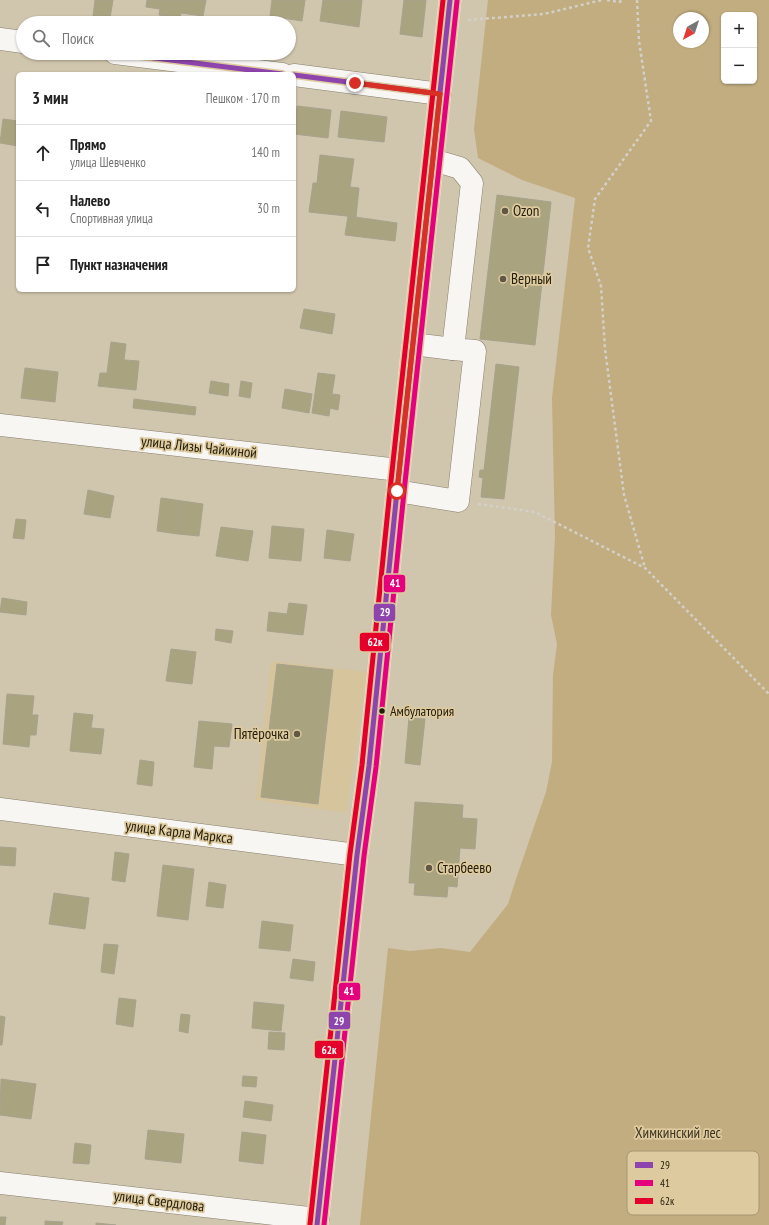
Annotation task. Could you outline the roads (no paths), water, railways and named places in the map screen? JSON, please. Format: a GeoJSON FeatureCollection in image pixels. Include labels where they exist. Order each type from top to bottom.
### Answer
{"type":"FeatureCollection","features":[{"type":"Feature","properties":{"kind":"main road"},"geometry":{"type":"LineString","coordinates":[[318,1222],[357,855],[369,766],[399,470],[450,0]]}},
{"type":"Feature","properties":{"kind":"street"},"geometry":{"type":"LineString","coordinates":[[0,39],[16,41]]}},
{"type":"Feature","properties":{"kind":"street"},"geometry":{"type":"LineString","coordinates":[[170,60],[266,72]]}},
{"type":"Feature","properties":{"kind":"street"},"geometry":{"type":"LineString","coordinates":[[296,75],[440,94]]}},
{"type":"Feature","properties":{"kind":"street"},"geometry":{"type":"LineString","coordinates":[[433,160],[460,168],[472,183],[453,349]]}},
{"type":"Feature","properties":{"kind":"street"},"geometry":{"type":"LineString","coordinates":[[397,491],[458,501],[476,351],[413,344]]}},
{"type":"Feature","properties":{"kind":"street","name":"улица Лизы Чайкиной"},"geometry":{"type":"LineString","coordinates":[[0,425],[399,470]]}},
{"type":"Feature","properties":{"kind":"street","name":"улица Карла Маркса"},"geometry":{"type":"LineString","coordinates":[[0,810],[357,855]]}},
{"type":"Feature","properties":{"kind":"street","name":"улица Свердлова"},"geometry":{"type":"LineString","coordinates":[[0,1183],[318,1222]]}},
{"type":"Feature","properties":{"kind":"place","name":"Ozon"},"geometry":{"type":"Point","coordinates":[505,211]}},
{"type":"Feature","properties":{"kind":"place","name":"Верный"},"geometry":{"type":"Point","coordinates":[503,279]}},
{"type":"Feature","properties":{"kind":"place","name":"Амбулатория"},"geometry":{"type":"Point","coordinates":[382,711]}},
{"type":"Feature","properties":{"kind":"place","name":"Пятёрочка"},"geometry":{"type":"Point","coordinates":[297,734]}},
{"type":"Feature","properties":{"kind":"place","name":"Старбеево"},"geometry":{"type":"Point","coordinates":[429,868]}},
{"type":"Feature","properties":{"kind":"park label","name":"Химкинский лес"},"geometry":{"type":"Point","coordinates":[678,1133]}}]}
